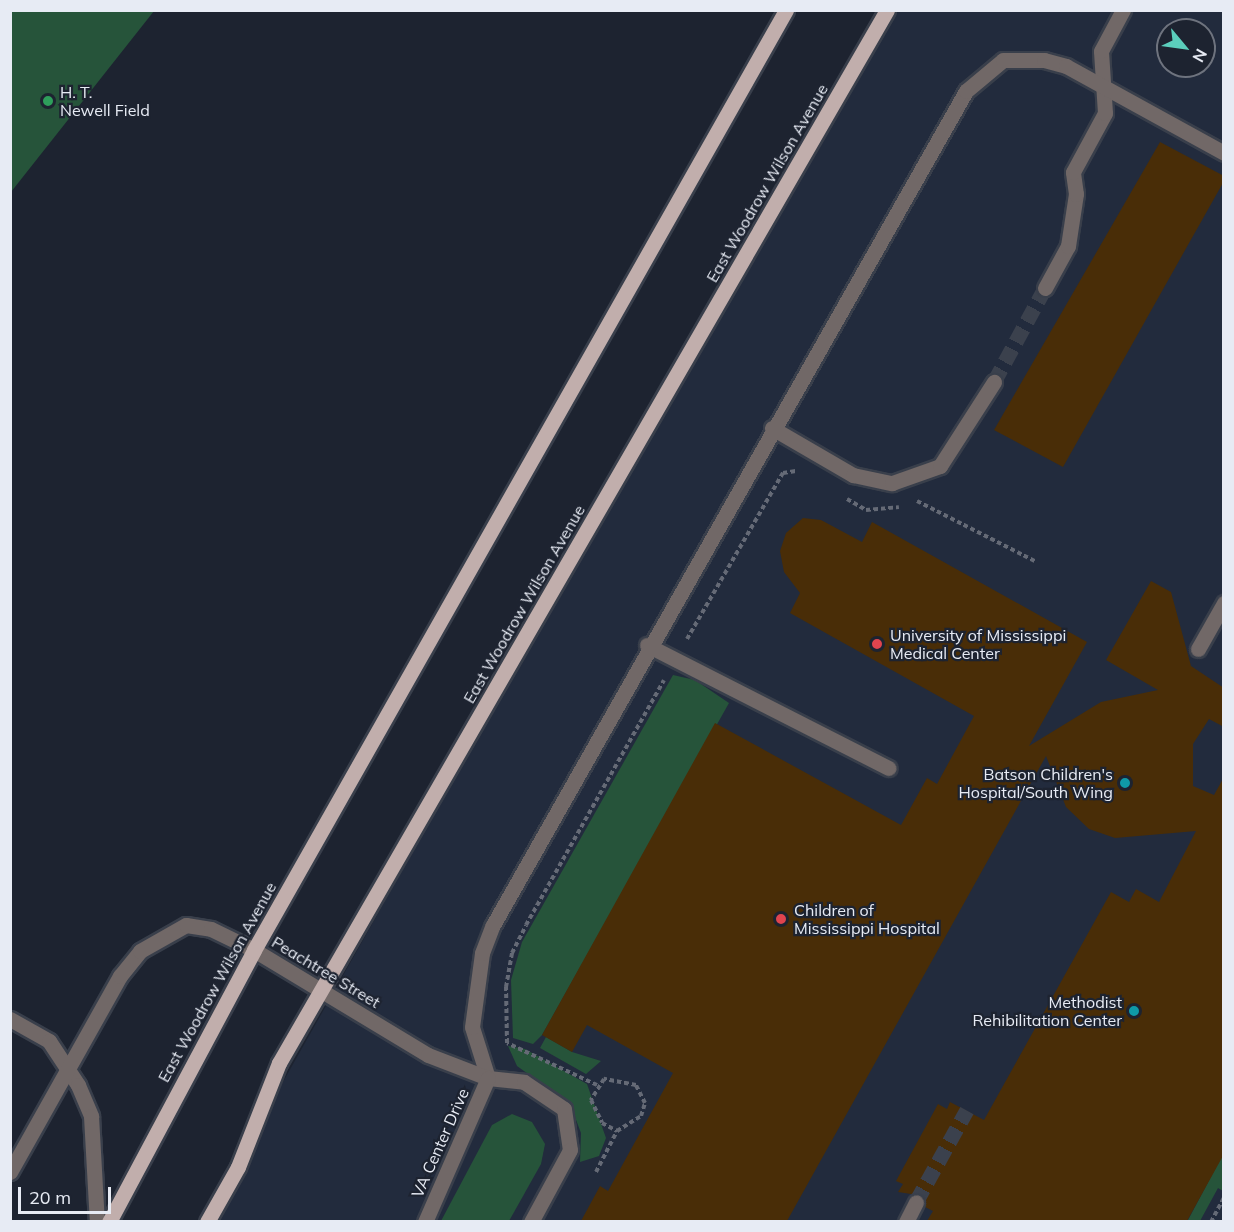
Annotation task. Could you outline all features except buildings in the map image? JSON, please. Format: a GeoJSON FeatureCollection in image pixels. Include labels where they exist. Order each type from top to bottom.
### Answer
{"type":"FeatureCollection","features":[{"type":"Feature","properties":{"kind":"main road","name":"East Woodrow Wilson Avenue"},"geometry":{"type":"LineString","coordinates":[[109,1221],[254,950],[786,10]]}},
{"type":"Feature","properties":{"kind":"main road","name":"East Woodrow Wilson Avenue"},"geometry":{"type":"LineString","coordinates":[[207,1221],[238,1167],[279,1063],[887,10]]}},
{"type":"Feature","properties":{"kind":"street"},"geometry":{"type":"LineString","coordinates":[[1045,288],[1068,246],[1076,194],[1073,172],[1105,112],[1101,51],[1123,10]]}},
{"type":"Feature","properties":{"kind":"street"},"geometry":{"type":"LineString","coordinates":[[488,1078],[472,1027],[482,953],[519,874],[647,645],[966,91],[1003,60],[1022,58],[1066,66],[1224,153]]}},
{"type":"Feature","properties":{"kind":"street"},"geometry":{"type":"LineString","coordinates":[[772,428],[853,476],[892,483],[940,466],[994,382]]}},
{"type":"Feature","properties":{"kind":"street"},"geometry":{"type":"LineString","coordinates":[[1198,649],[1224,603]]}},
{"type":"Feature","properties":{"kind":"street"},"geometry":{"type":"LineString","coordinates":[[647,645],[888,768]]}},
{"type":"Feature","properties":{"kind":"street","name":"Peachtree Street"},"geometry":{"type":"LineString","coordinates":[[10,1172],[120,976],[140,951],[165,932],[186,926],[211,929],[254,950],[323,989],[428,1055],[488,1078],[524,1082],[547,1095],[564,1110],[571,1129],[570,1150],[531,1221]]}},
{"type":"Feature","properties":{"kind":"street"},"geometry":{"type":"LineString","coordinates":[[10,1019],[49,1041],[68,1069],[91,1116],[97,1221]]}},
{"type":"Feature","properties":{"kind":"street","name":"VA Center Drive"},"geometry":{"type":"LineString","coordinates":[[425,1221],[488,1078]]}},
{"type":"Feature","properties":{"kind":"street"},"geometry":{"type":"LineString","coordinates":[[906,1221],[916,1202]]}},
{"type":"Feature","properties":{"kind":"path"},"geometry":{"type":"LineString","coordinates":[[597,1085],[507,1043],[512,953],[675,659],[783,473],[792,469],[807,475]]}},
{"type":"Feature","properties":{"kind":"path"},"geometry":{"type":"LineString","coordinates":[[836,493],[866,510],[892,510],[919,500],[1035,561]]}},
{"type":"Feature","properties":{"kind":"path"},"geometry":{"type":"LineString","coordinates":[[596,1172],[617,1131],[641,1116],[644,1094],[626,1080],[604,1079],[597,1085],[591,1100],[602,1123],[617,1131]]}},
{"type":"Feature","properties":{"kind":"path"},"geometry":{"type":"LineString","coordinates":[[1210,1221],[1224,1198]]}},
{"type":"Feature","properties":{"kind":"path"},"geometry":{"type":"LineString","coordinates":[[1216,1211],[1224,1215]]}},
{"type":"Feature","properties":{"kind":"shaded area","name":"University of Mississippi Medical Center"},"geometry":{"type":"Polygon","coordinates":[[[887,11],[1223,11],[1223,1221],[204,1222],[887,11]]]}},
{"type":"Feature","properties":{"kind":"green space","name":"H. T. Newell Field"},"geometry":{"type":"Polygon","coordinates":[[[10,11],[154,11],[11,192],[10,11]]]}},
{"type":"Feature","properties":{"kind":"green space"},"geometry":{"type":"Polygon","coordinates":[[[673,675],[695,680],[729,703],[542,1035],[533,1044],[513,1038],[511,980],[522,942],[673,675]]]}},
{"type":"Feature","properties":{"kind":"green space"},"geometry":{"type":"Polygon","coordinates":[[[546,1037],[572,1052],[601,1061],[586,1074],[540,1048],[546,1037]]]}},
{"type":"Feature","properties":{"kind":"green space"},"geometry":{"type":"Polygon","coordinates":[[[508,1046],[525,1049],[587,1084],[606,1138],[599,1156],[580,1162],[581,1133],[570,1104],[517,1066],[508,1046]]]}},
{"type":"Feature","properties":{"kind":"green space"},"geometry":{"type":"Polygon","coordinates":[[[512,1114],[532,1122],[545,1144],[541,1164],[509,1221],[441,1221],[492,1125],[512,1114]]]}},
{"type":"Feature","properties":{"kind":"green space"},"geometry":{"type":"Polygon","coordinates":[[[1223,1154],[1223,1191],[1218,1188],[1200,1221],[1187,1222],[1223,1154]]]}},
{"type":"Feature","properties":{"kind":"tunnel"},"geometry":{"type":"LineString","coordinates":[[994,382],[1045,288]]}},
{"type":"Feature","properties":{"kind":"tunnel"},"geometry":{"type":"LineString","coordinates":[[916,1202],[967,1110]]}},
{"type":"Feature","properties":{"kind":"place","name":"H. T. Newell Field"},"geometry":{"type":"Point","coordinates":[48,101]}},
{"type":"Feature","properties":{"kind":"place","name":"University of Mississippi Medical Center"},"geometry":{"type":"Point","coordinates":[877,644]}},
{"type":"Feature","properties":{"kind":"place","name":"Batson Children's Hospital/South Wing"},"geometry":{"type":"Point","coordinates":[1125,783]}},
{"type":"Feature","properties":{"kind":"place","name":"Children of Mississippi Hospital"},"geometry":{"type":"Point","coordinates":[781,919]}},
{"type":"Feature","properties":{"kind":"place","name":"Methodist Rehibilitation Center"},"geometry":{"type":"Point","coordinates":[1134,1011]}}]}
